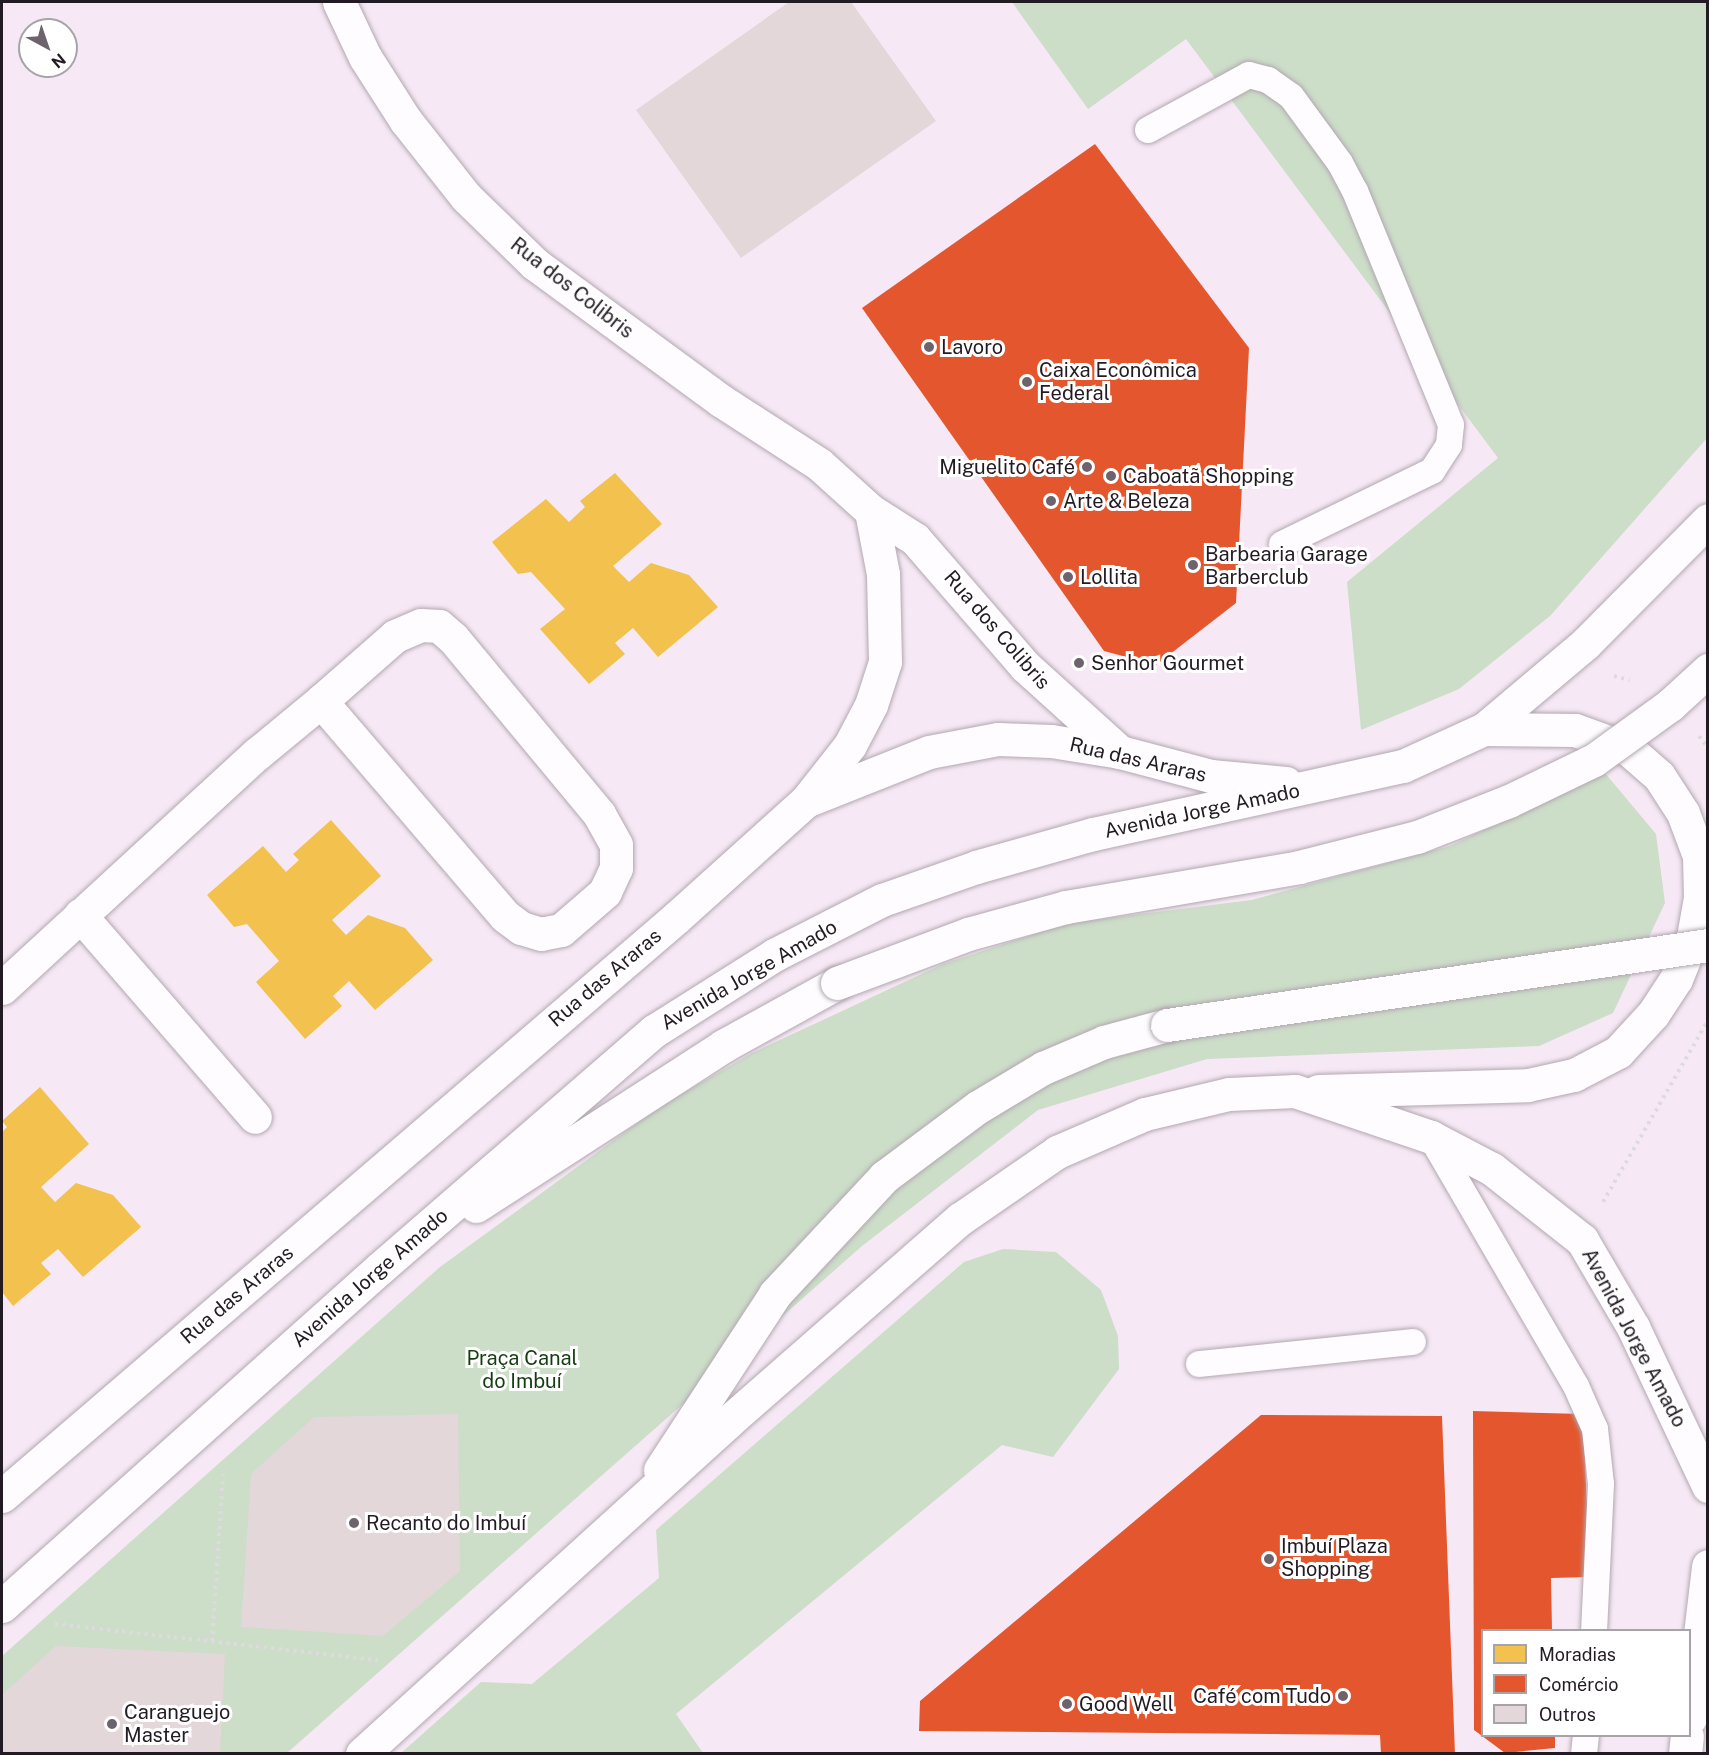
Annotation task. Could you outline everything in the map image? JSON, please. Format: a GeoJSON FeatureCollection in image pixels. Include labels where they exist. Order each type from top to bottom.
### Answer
{"type":"FeatureCollection","features":[{"type":"Feature","properties":{"kind":"main road","name":"Rua dos Colibris"},"geometry":{"type":"LineString","coordinates":[[339,2],[365,57],[406,121],[466,197],[536,264],[720,400],[819,464],[871,511],[915,539],[1025,666],[1120,752]]}},
{"type":"Feature","properties":{"kind":"main road"},"geometry":{"type":"LineString","coordinates":[[806,801],[850,745],[871,705],[885,662],[883,574],[871,511]]}},
{"type":"Feature","properties":{"kind":"main road","name":"Avenida Jorge Amado"},"geometry":{"type":"LineString","coordinates":[[2,1606],[379,1269],[654,1031],[784,950],[882,900],[976,867],[1093,834],[1403,766],[1484,729],[1578,650],[1707,520]]}},
{"type":"Feature","properties":{"kind":"main road"},"geometry":{"type":"LineString","coordinates":[[2,988],[258,753],[395,636],[421,625],[439,626],[453,638],[599,814],[616,845],[616,868],[605,892],[561,930],[541,934],[521,928],[506,916],[321,701]]}},
{"type":"Feature","properties":{"kind":"main road"},"geometry":{"type":"LineString","coordinates":[[379,1269],[723,1046],[837,983],[968,934],[1066,907],[1299,867],[1416,837],[1509,801],[1594,760],[1670,705],[1707,670]]}},
{"type":"Feature","properties":{"kind":"main road"},"geometry":{"type":"LineString","coordinates":[[1295,1091],[1504,1086],[1574,1075],[1618,1052],[1653,1014],[1676,979],[1693,937],[1700,899],[1699,856],[1683,813],[1659,776],[1628,749],[1575,730],[1484,729]]}},
{"type":"Feature","properties":{"kind":"main road","name":"Rua das Araras"},"geometry":{"type":"LineString","coordinates":[[2,1497],[676,917],[806,801],[929,752],[998,739],[1051,741],[1120,752],[1210,776],[1319,786]]}},
{"type":"Feature","properties":{"kind":"main road"},"geometry":{"type":"LineString","coordinates":[[80,915],[255,1117]]}},
{"type":"Feature","properties":{"kind":"main road"},"geometry":{"type":"LineString","coordinates":[[636,1507],[776,1294],[884,1177],[978,1107],[1043,1068],[1104,1042],[1167,1025],[1707,945]]}},
{"type":"Feature","properties":{"kind":"main road","name":"Avenida Jorge Amado"},"geometry":{"type":"LineString","coordinates":[[362,1754],[729,1421],[960,1219],[1057,1152],[1145,1114],[1229,1094],[1295,1091],[1431,1137],[1492,1169],[1582,1240],[1633,1327],[1707,1486]]}},
{"type":"Feature","properties":{"kind":"main road"},"geometry":{"type":"LineString","coordinates":[[1691,1701],[1707,1566]]}},
{"type":"Feature","properties":{"kind":"main road"},"geometry":{"type":"LineString","coordinates":[[1685,1754],[1688,1737]]}},
{"type":"Feature","properties":{"kind":"lane"},"geometry":{"type":"LineString","coordinates":[[1148,130],[1249,75],[1268,80],[1291,96],[1340,163],[1354,191],[1451,425],[1449,445],[1432,471],[1282,544]]}},
{"type":"Feature","properties":{"kind":"lane"},"geometry":{"type":"LineString","coordinates":[[1431,1137],[1576,1386],[1595,1429],[1601,1484],[1594,1629]]}},
{"type":"Feature","properties":{"kind":"lane"},"geometry":{"type":"LineString","coordinates":[[1199,1364],[1413,1342]]}},
{"type":"Feature","properties":{"kind":"lane"},"geometry":{"type":"LineString","coordinates":[[1584,1754],[1586,1737]]}},
{"type":"Feature","properties":{"kind":"path"},"geometry":{"type":"LineString","coordinates":[[1582,1240],[1707,1020]]}},
{"type":"Feature","properties":{"kind":"path"},"geometry":{"type":"LineString","coordinates":[[212,1641],[224,1474]]}},
{"type":"Feature","properties":{"kind":"path"},"geometry":{"type":"LineString","coordinates":[[56,1624],[378,1660]]}},
{"type":"Feature","properties":{"kind":"green space"},"geometry":{"type":"Polygon","coordinates":[[[1012,2],[1707,2],[1707,438],[1550,616],[1459,689],[1361,730],[1347,582],[1498,458],[1186,39],[1088,109],[1012,2]]]}},
{"type":"Feature","properties":{"kind":"green space","name":"Praça Canal do Imbuí"},"geometry":{"type":"Polygon","coordinates":[[[1605,773],[1656,834],[1665,903],[1613,1013],[1539,1046],[1207,1059],[1038,1110],[862,1246],[287,1753],[2,1753],[2,1656],[440,1267],[658,1108],[752,1053],[943,964],[1069,923],[1252,900],[1450,846],[1605,773]]]}},
{"type":"Feature","properties":{"kind":"green space"},"geometry":{"type":"Polygon","coordinates":[[[1003,1249],[1056,1252],[1101,1290],[1118,1336],[1119,1369],[1053,1457],[1002,1445],[676,1714],[703,1753],[401,1753],[481,1682],[532,1684],[659,1578],[656,1530],[964,1262],[1003,1249]]]}},
{"type":"Feature","properties":{"kind":"building: Moradias"},"geometry":{"type":"Polygon","coordinates":[[[615,473],[662,524],[613,566],[629,582],[651,563],[689,575],[718,607],[658,657],[633,628],[615,643],[625,654],[589,684],[540,629],[565,609],[531,572],[518,574],[492,542],[546,499],[569,522],[585,507],[580,501],[615,473]]]}},
{"type":"Feature","properties":{"kind":"building: Moradias"},"geometry":{"type":"Polygon","coordinates":[[[331,820],[381,876],[332,920],[346,935],[368,915],[405,928],[433,960],[375,1010],[349,981],[333,996],[342,1006],[305,1039],[256,982],[279,961],[247,924],[234,927],[207,895],[263,846],[286,872],[299,860],[293,854],[331,820]]]}},
{"type":"Feature","properties":{"kind":"building: Moradias"},"geometry":{"type":"Polygon","coordinates":[[[40,1087],[89,1144],[41,1187],[55,1202],[76,1183],[113,1195],[141,1227],[83,1277],[58,1249],[41,1263],[51,1274],[13,1306],[2,1292],[2,1132],[7,1127],[2,1121],[40,1087]]]}},
{"type":"Feature","properties":{"kind":"building: Comércio","name":"Caboatã Shopping"},"geometry":{"type":"Polygon","coordinates":[[[1095,144],[1249,348],[1236,603],[1156,665],[1104,651],[862,308],[1095,144]]]}},
{"type":"Feature","properties":{"kind":"building: Comércio"},"geometry":{"type":"Polygon","coordinates":[[[1473,1411],[1583,1414],[1590,1577],[1551,1578],[1552,1629],[1481,1629],[1481,1735],[1474,1730],[1473,1411]]]}},
{"type":"Feature","properties":{"kind":"building: Comércio","name":"Imbuí Plaza Shopping"},"geometry":{"type":"Polygon","coordinates":[[[1261,1415],[1442,1416],[1455,1754],[1381,1754],[1380,1735],[919,1731],[920,1701],[1261,1415]]]}},
{"type":"Feature","properties":{"kind":"building: Comércio"},"geometry":{"type":"Polygon","coordinates":[[[1483,1737],[1555,1737],[1555,1748],[1505,1753],[1483,1737]]]}},
{"type":"Feature","properties":{"kind":"building: Outros"},"geometry":{"type":"Polygon","coordinates":[[[789,2],[851,2],[936,121],[741,258],[636,110],[789,2]]]}},
{"type":"Feature","properties":{"kind":"building: Outros","name":"Recanto do Imbuí"},"geometry":{"type":"Polygon","coordinates":[[[458,1414],[460,1571],[383,1636],[241,1627],[251,1474],[314,1417],[458,1414]]]}},
{"type":"Feature","properties":{"kind":"building: Outros","name":"Caranguejo Master"},"geometry":{"type":"Polygon","coordinates":[[[56,1646],[225,1654],[220,1754],[2,1754],[2,1695],[56,1646]]]}},
{"type":"Feature","properties":{"kind":"place","name":"Lavoro"},"geometry":{"type":"Point","coordinates":[929,347]}},
{"type":"Feature","properties":{"kind":"place","name":"Caixa Econômica Federal"},"geometry":{"type":"Point","coordinates":[1027,382]}},
{"type":"Feature","properties":{"kind":"place","name":"Miguelito Café"},"geometry":{"type":"Point","coordinates":[1087,467]}},
{"type":"Feature","properties":{"kind":"place","name":"Caboatã Shopping"},"geometry":{"type":"Point","coordinates":[1111,476]}},
{"type":"Feature","properties":{"kind":"place","name":"Arte & Beleza"},"geometry":{"type":"Point","coordinates":[1051,501]}},
{"type":"Feature","properties":{"kind":"place","name":"Barbearia Garage Barberclub"},"geometry":{"type":"Point","coordinates":[1193,565]}},
{"type":"Feature","properties":{"kind":"place","name":"Lollita"},"geometry":{"type":"Point","coordinates":[1068,577]}},
{"type":"Feature","properties":{"kind":"place","name":"Senhor Gourmet"},"geometry":{"type":"Point","coordinates":[1079,663]}},
{"type":"Feature","properties":{"kind":"place","name":"Recanto do Imbuí"},"geometry":{"type":"Point","coordinates":[354,1523]}},
{"type":"Feature","properties":{"kind":"place","name":"Imbuí Plaza Shopping"},"geometry":{"type":"Point","coordinates":[1269,1559]}},
{"type":"Feature","properties":{"kind":"place","name":"Café com Tudo"},"geometry":{"type":"Point","coordinates":[1343,1696]}},
{"type":"Feature","properties":{"kind":"place","name":"Good Well"},"geometry":{"type":"Point","coordinates":[1067,1704]}},
{"type":"Feature","properties":{"kind":"place","name":"Caranguejo Master"},"geometry":{"type":"Point","coordinates":[112,1724]}}]}
